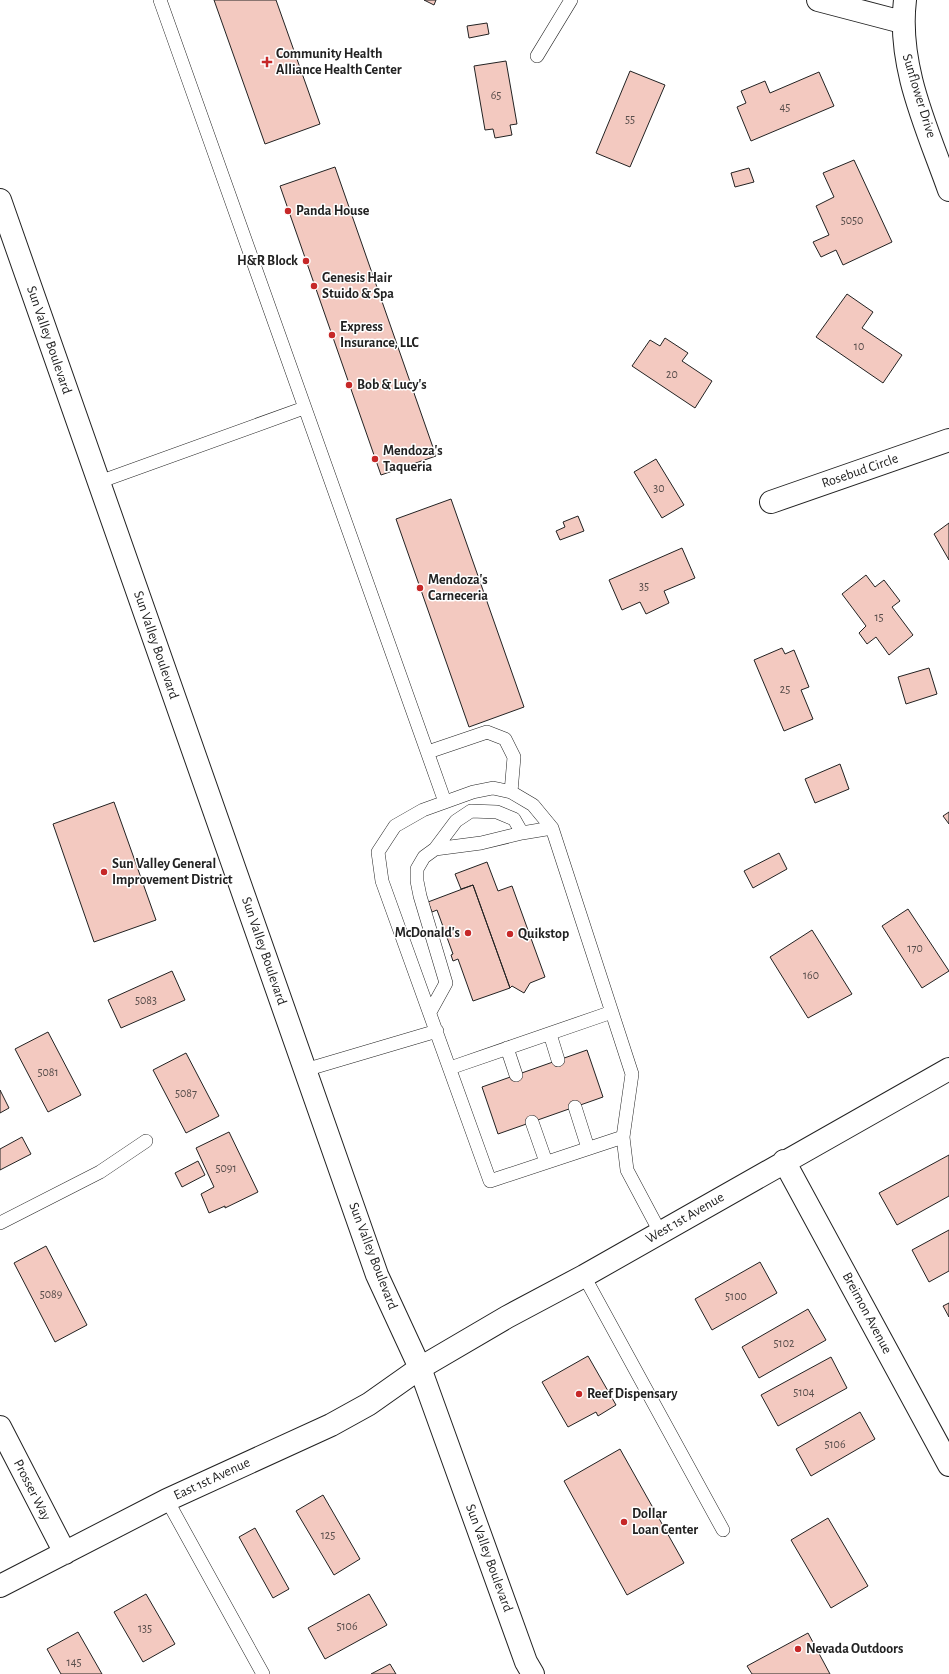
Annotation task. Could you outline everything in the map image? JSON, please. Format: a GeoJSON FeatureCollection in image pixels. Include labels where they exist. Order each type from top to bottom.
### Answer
{"type":"FeatureCollection","features":[{"type":"Feature","properties":{"kind":"street"},"geometry":{"type":"LineString","coordinates":[[818,0],[902,22]]}},
{"type":"Feature","properties":{"kind":"street","name":"Sunflower Drive"},"geometry":{"type":"LineString","coordinates":[[905,0],[902,22],[905,58],[913,87],[949,190]]}},
{"type":"Feature","properties":{"kind":"street","name":"Sun Valley Boulevard"},"geometry":{"type":"LineString","coordinates":[[0,200],[4,225],[99,482],[377,1275],[420,1368],[526,1662],[533,1674]]}},
{"type":"Feature","properties":{"kind":"street","name":"Rosebud Circle"},"geometry":{"type":"LineString","coordinates":[[771,502],[949,440]]}},
{"type":"Feature","properties":{"kind":"street","name":"West 1st Avenue"},"geometry":{"type":"LineString","coordinates":[[420,1368],[507,1317],[584,1276],[784,1161],[949,1069]]}},
{"type":"Feature","properties":{"kind":"street","name":"Breimon Avenue"},"geometry":{"type":"LineString","coordinates":[[784,1161],[949,1465]]}},
{"type":"Feature","properties":{"kind":"street","name":"East 1st Avenue"},"geometry":{"type":"LineString","coordinates":[[0,1586],[167,1500],[331,1425],[369,1404],[420,1368]]}},
{"type":"Feature","properties":{"kind":"street","name":"Prosser Way"},"geometry":{"type":"LineString","coordinates":[[0,1427],[65,1553]]}},
{"type":"Feature","properties":{"kind":"lane"},"geometry":{"type":"LineString","coordinates":[[160,0],[445,802]]}},
{"type":"Feature","properties":{"kind":"lane"},"geometry":{"type":"LineString","coordinates":[[537,56],[571,0]]}},
{"type":"Feature","properties":{"kind":"lane"},"geometry":{"type":"LineString","coordinates":[[99,482],[304,408]]}},
{"type":"Feature","properties":{"kind":"lane"},"geometry":{"type":"LineString","coordinates":[[428,752],[487,732],[505,739],[514,757],[511,792]]}},
{"type":"Feature","properties":{"kind":"lane"},"geometry":{"type":"LineString","coordinates":[[623,1137],[490,1181],[382,881],[378,852],[395,826],[423,810],[473,792],[493,788],[511,792],[533,805],[552,828],[632,1074],[623,1137],[627,1170],[660,1232]]}},
{"type":"Feature","properties":{"kind":"lane"},"geometry":{"type":"LineString","coordinates":[[430,1012],[446,983],[420,896],[417,868],[424,858],[435,849],[456,821],[471,811],[497,812],[514,819],[522,833]]}},
{"type":"Feature","properties":{"kind":"lane"},"geometry":{"type":"LineString","coordinates":[[435,849],[481,843],[522,833],[552,828]]}},
{"type":"Feature","properties":{"kind":"lane"},"geometry":{"type":"LineString","coordinates":[[450,1068],[612,1012]]}},
{"type":"Feature","properties":{"kind":"lane"},"geometry":{"type":"LineString","coordinates":[[305,1070],[437,1031]]}},
{"type":"Feature","properties":{"kind":"lane"},"geometry":{"type":"LineString","coordinates":[[550,1034],[558,1060]]}},
{"type":"Feature","properties":{"kind":"lane"},"geometry":{"type":"LineString","coordinates":[[507,1048],[516,1075]]}},
{"type":"Feature","properties":{"kind":"lane"},"geometry":{"type":"LineString","coordinates":[[575,1107],[588,1148]]}},
{"type":"Feature","properties":{"kind":"lane"},"geometry":{"type":"LineString","coordinates":[[532,1122],[546,1162]]}},
{"type":"Feature","properties":{"kind":"lane"},"geometry":{"type":"LineString","coordinates":[[0,1223],[100,1172],[146,1141]]}},
{"type":"Feature","properties":{"kind":"lane"},"geometry":{"type":"LineString","coordinates":[[584,1276],[723,1530]]}},
{"type":"Feature","properties":{"kind":"lane"},"geometry":{"type":"LineString","coordinates":[[167,1500],[263,1674]]}},
{"type":"Feature","properties":{"kind":"building","name":"Community Health Alliance Health Center"},"geometry":{"type":"Polygon","coordinates":[[[214,0],[276,0],[320,124],[265,144],[214,0]]]}},
{"type":"Feature","properties":{"kind":"building"},"geometry":{"type":"Polygon","coordinates":[[[424,0],[436,0],[434,5],[424,0]]]}},
{"type":"Feature","properties":{"kind":"building"},"geometry":{"type":"Polygon","coordinates":[[[487,23],[489,34],[469,38],[467,26],[487,23]]]}},
{"type":"Feature","properties":{"kind":"building"},"geometry":{"type":"Polygon","coordinates":[[[506,61],[517,124],[510,125],[512,135],[495,138],[493,129],[485,130],[474,66],[506,61]]]}},
{"type":"Feature","properties":{"kind":"building"},"geometry":{"type":"Polygon","coordinates":[[[630,71],[665,85],[630,167],[596,153],[630,71]]]}},
{"type":"Feature","properties":{"kind":"building"},"geometry":{"type":"Polygon","coordinates":[[[819,72],[834,106],[751,141],[737,107],[746,103],[741,91],[765,81],[770,93],[819,72]]]}},
{"type":"Feature","properties":{"kind":"building"},"geometry":{"type":"Polygon","coordinates":[[[854,160],[892,242],[843,265],[836,250],[821,257],[813,242],[829,235],[816,206],[834,197],[823,173],[854,160]]]}},
{"type":"Feature","properties":{"kind":"building"},"geometry":{"type":"Polygon","coordinates":[[[335,167],[436,456],[381,475],[280,186],[335,167]]]}},
{"type":"Feature","properties":{"kind":"building"},"geometry":{"type":"Polygon","coordinates":[[[749,168],[754,182],[735,187],[731,173],[749,168]]]}},
{"type":"Feature","properties":{"kind":"building"},"geometry":{"type":"Polygon","coordinates":[[[847,294],[873,312],[862,328],[902,355],[883,383],[816,337],[847,294]]]}},
{"type":"Feature","properties":{"kind":"building"},"geometry":{"type":"Polygon","coordinates":[[[665,338],[688,353],[682,361],[712,381],[695,408],[632,366],[650,340],[660,346],[665,338]]]}},
{"type":"Feature","properties":{"kind":"building"},"geometry":{"type":"Polygon","coordinates":[[[656,459],[684,505],[662,518],[634,472],[656,459]]]}},
{"type":"Feature","properties":{"kind":"building"},"geometry":{"type":"Polygon","coordinates":[[[451,499],[524,707],[469,727],[396,519],[451,499]]]}},
{"type":"Feature","properties":{"kind":"building"},"geometry":{"type":"Polygon","coordinates":[[[578,516],[584,531],[560,540],[556,531],[565,527],[563,522],[578,516]]]}},
{"type":"Feature","properties":{"kind":"building"},"geometry":{"type":"Polygon","coordinates":[[[949,523],[949,560],[934,534],[949,523]]]}},
{"type":"Feature","properties":{"kind":"building"},"geometry":{"type":"Polygon","coordinates":[[[682,548],[695,578],[664,591],[669,603],[646,614],[640,602],[622,610],[609,580],[682,548]]]}},
{"type":"Feature","properties":{"kind":"building"},"geometry":{"type":"Polygon","coordinates":[[[866,575],[875,587],[884,580],[900,601],[892,607],[913,635],[889,655],[876,637],[867,644],[859,633],[866,626],[842,594],[866,575]]]}},
{"type":"Feature","properties":{"kind":"building"},"geometry":{"type":"Polygon","coordinates":[[[782,648],[785,654],[794,650],[809,687],[801,690],[813,719],[784,731],[754,660],[782,648]]]}},
{"type":"Feature","properties":{"kind":"building"},"geometry":{"type":"Polygon","coordinates":[[[929,668],[937,694],[906,704],[898,677],[929,668]]]}},
{"type":"Feature","properties":{"kind":"building"},"geometry":{"type":"Polygon","coordinates":[[[840,764],[849,789],[815,803],[805,779],[840,764]]]}},
{"type":"Feature","properties":{"kind":"building","name":"Sun Valley General Improvement District"},"geometry":{"type":"Polygon","coordinates":[[[114,802],[156,920],[94,942],[53,824],[114,802]]]}},
{"type":"Feature","properties":{"kind":"building"},"geometry":{"type":"Polygon","coordinates":[[[949,812],[949,824],[943,816],[949,812]]]}},
{"type":"Feature","properties":{"kind":"building"},"geometry":{"type":"Polygon","coordinates":[[[779,853],[787,869],[753,888],[744,871],[779,853]]]}},
{"type":"Feature","properties":{"kind":"building","name":"Quikstop"},"geometry":{"type":"Polygon","coordinates":[[[487,862],[498,891],[512,886],[545,977],[530,983],[524,993],[512,986],[510,988],[473,885],[461,889],[455,874],[487,862]]]}},
{"type":"Feature","properties":{"kind":"building","name":"McDonald's"},"geometry":{"type":"Polygon","coordinates":[[[473,885],[510,988],[473,1001],[458,959],[453,961],[451,955],[453,954],[437,910],[432,912],[428,902],[473,885]]]}},
{"type":"Feature","properties":{"kind":"building"},"geometry":{"type":"Polygon","coordinates":[[[908,909],[949,971],[922,988],[882,926],[908,909]]]}},
{"type":"Feature","properties":{"kind":"building"},"geometry":{"type":"Polygon","coordinates":[[[812,930],[852,994],[808,1018],[770,957],[812,930]]]}},
{"type":"Feature","properties":{"kind":"building"},"geometry":{"type":"Polygon","coordinates":[[[172,971],[185,1000],[121,1028],[108,1000],[172,971]]]}},
{"type":"Feature","properties":{"kind":"building"},"geometry":{"type":"Polygon","coordinates":[[[48,1032],[81,1095],[48,1112],[15,1049],[48,1032]]]}},
{"type":"Feature","properties":{"kind":"building"},"geometry":{"type":"Polygon","coordinates":[[[587,1050],[603,1097],[498,1134],[482,1087],[587,1050]]]}},
{"type":"Feature","properties":{"kind":"building"},"geometry":{"type":"Polygon","coordinates":[[[186,1053],[219,1116],[186,1133],[153,1070],[186,1053]]]}},
{"type":"Feature","properties":{"kind":"building"},"geometry":{"type":"Polygon","coordinates":[[[0,1090],[9,1108],[0,1113],[0,1090]]]}},
{"type":"Feature","properties":{"kind":"building"},"geometry":{"type":"Polygon","coordinates":[[[229,1132],[258,1192],[225,1208],[225,1206],[209,1213],[201,1194],[214,1187],[196,1148],[229,1132]]]}},
{"type":"Feature","properties":{"kind":"building"},"geometry":{"type":"Polygon","coordinates":[[[22,1137],[31,1154],[0,1170],[0,1149],[22,1137]]]}},
{"type":"Feature","properties":{"kind":"building"},"geometry":{"type":"Polygon","coordinates":[[[949,1155],[949,1196],[897,1225],[879,1193],[949,1155]]]}},
{"type":"Feature","properties":{"kind":"building"},"geometry":{"type":"Polygon","coordinates":[[[198,1161],[205,1175],[182,1187],[175,1173],[198,1161]]]}},
{"type":"Feature","properties":{"kind":"building"},"geometry":{"type":"Polygon","coordinates":[[[949,1230],[949,1271],[929,1282],[912,1250],[949,1230]]]}},
{"type":"Feature","properties":{"kind":"building"},"geometry":{"type":"Polygon","coordinates":[[[46,1246],[87,1325],[55,1342],[14,1263],[46,1246]]]}},
{"type":"Feature","properties":{"kind":"building"},"geometry":{"type":"Polygon","coordinates":[[[760,1262],[777,1293],[712,1330],[695,1299],[760,1262]]]}},
{"type":"Feature","properties":{"kind":"building"},"geometry":{"type":"Polygon","coordinates":[[[949,1303],[949,1317],[943,1306],[949,1303]]]}},
{"type":"Feature","properties":{"kind":"building"},"geometry":{"type":"Polygon","coordinates":[[[808,1309],[826,1340],[759,1378],[742,1347],[808,1309]]]}},
{"type":"Feature","properties":{"kind":"building","name":"Reef Dispensary"},"geometry":{"type":"Polygon","coordinates":[[[588,1356],[616,1405],[598,1416],[596,1412],[568,1427],[542,1382],[588,1356]]]}},
{"type":"Feature","properties":{"kind":"building"},"geometry":{"type":"Polygon","coordinates":[[[831,1357],[847,1388],[778,1426],[761,1395],[831,1357]]]}},
{"type":"Feature","properties":{"kind":"building"},"geometry":{"type":"Polygon","coordinates":[[[860,1412],[875,1439],[811,1476],[796,1449],[860,1412]]]}},
{"type":"Feature","properties":{"kind":"building","name":"Dollar Loan Center"},"geometry":{"type":"Polygon","coordinates":[[[620,1449],[684,1563],[627,1595],[564,1481],[620,1449]]]}},
{"type":"Feature","properties":{"kind":"building"},"geometry":{"type":"Polygon","coordinates":[[[323,1495],[360,1559],[334,1575],[296,1511],[323,1495]]]}},
{"type":"Feature","properties":{"kind":"building"},"geometry":{"type":"Polygon","coordinates":[[[828,1518],[868,1586],[831,1608],[791,1540],[828,1518]]]}},
{"type":"Feature","properties":{"kind":"building"},"geometry":{"type":"Polygon","coordinates":[[[255,1528],[289,1589],[273,1598],[239,1537],[255,1528]]]}},
{"type":"Feature","properties":{"kind":"building"},"geometry":{"type":"Polygon","coordinates":[[[146,1594],[175,1644],[143,1662],[114,1612],[146,1594]]]}},
{"type":"Feature","properties":{"kind":"building"},"geometry":{"type":"Polygon","coordinates":[[[369,1594],[387,1625],[325,1659],[308,1628],[369,1594]]]}},
{"type":"Feature","properties":{"kind":"building"},"geometry":{"type":"Polygon","coordinates":[[[78,1632],[102,1674],[61,1674],[47,1649],[78,1632]]]}},
{"type":"Feature","properties":{"kind":"building","name":"Nevada Outdoors"},"geometry":{"type":"Polygon","coordinates":[[[808,1633],[830,1674],[752,1674],[747,1666],[808,1633]]]}},
{"type":"Feature","properties":{"kind":"building"},"geometry":{"type":"Polygon","coordinates":[[[390,1664],[396,1674],[371,1674],[390,1664]]]}},
{"type":"Feature","properties":{"kind":"place","name":"Community Health Alliance Health Center"},"geometry":{"type":"Point","coordinates":[267,62]}},
{"type":"Feature","properties":{"kind":"place","name":"Panda House"},"geometry":{"type":"Point","coordinates":[288,211]}},
{"type":"Feature","properties":{"kind":"place","name":"H&R Block"},"geometry":{"type":"Point","coordinates":[306,261]}},
{"type":"Feature","properties":{"kind":"place","name":"Genesis Hair Stuido & Spa"},"geometry":{"type":"Point","coordinates":[314,286]}},
{"type":"Feature","properties":{"kind":"place","name":"Express Insurance, LLC"},"geometry":{"type":"Point","coordinates":[332,335]}},
{"type":"Feature","properties":{"kind":"place","name":"Bob & Lucy's"},"geometry":{"type":"Point","coordinates":[349,385]}},
{"type":"Feature","properties":{"kind":"place","name":"Mendoza's Taqueria"},"geometry":{"type":"Point","coordinates":[375,459]}},
{"type":"Feature","properties":{"kind":"place","name":"Mendoza's Carneceria"},"geometry":{"type":"Point","coordinates":[420,588]}},
{"type":"Feature","properties":{"kind":"place","name":"Sun Valley General Improvement District"},"geometry":{"type":"Point","coordinates":[104,872]}},
{"type":"Feature","properties":{"kind":"place","name":"McDonald's"},"geometry":{"type":"Point","coordinates":[468,933]}},
{"type":"Feature","properties":{"kind":"place","name":"Quikstop"},"geometry":{"type":"Point","coordinates":[510,934]}},
{"type":"Feature","properties":{"kind":"place","name":"Reef Dispensary"},"geometry":{"type":"Point","coordinates":[579,1394]}},
{"type":"Feature","properties":{"kind":"place","name":"Dollar Loan Center"},"geometry":{"type":"Point","coordinates":[624,1522]}},
{"type":"Feature","properties":{"kind":"place","name":"Nevada Outdoors"},"geometry":{"type":"Point","coordinates":[798,1649]}}]}
